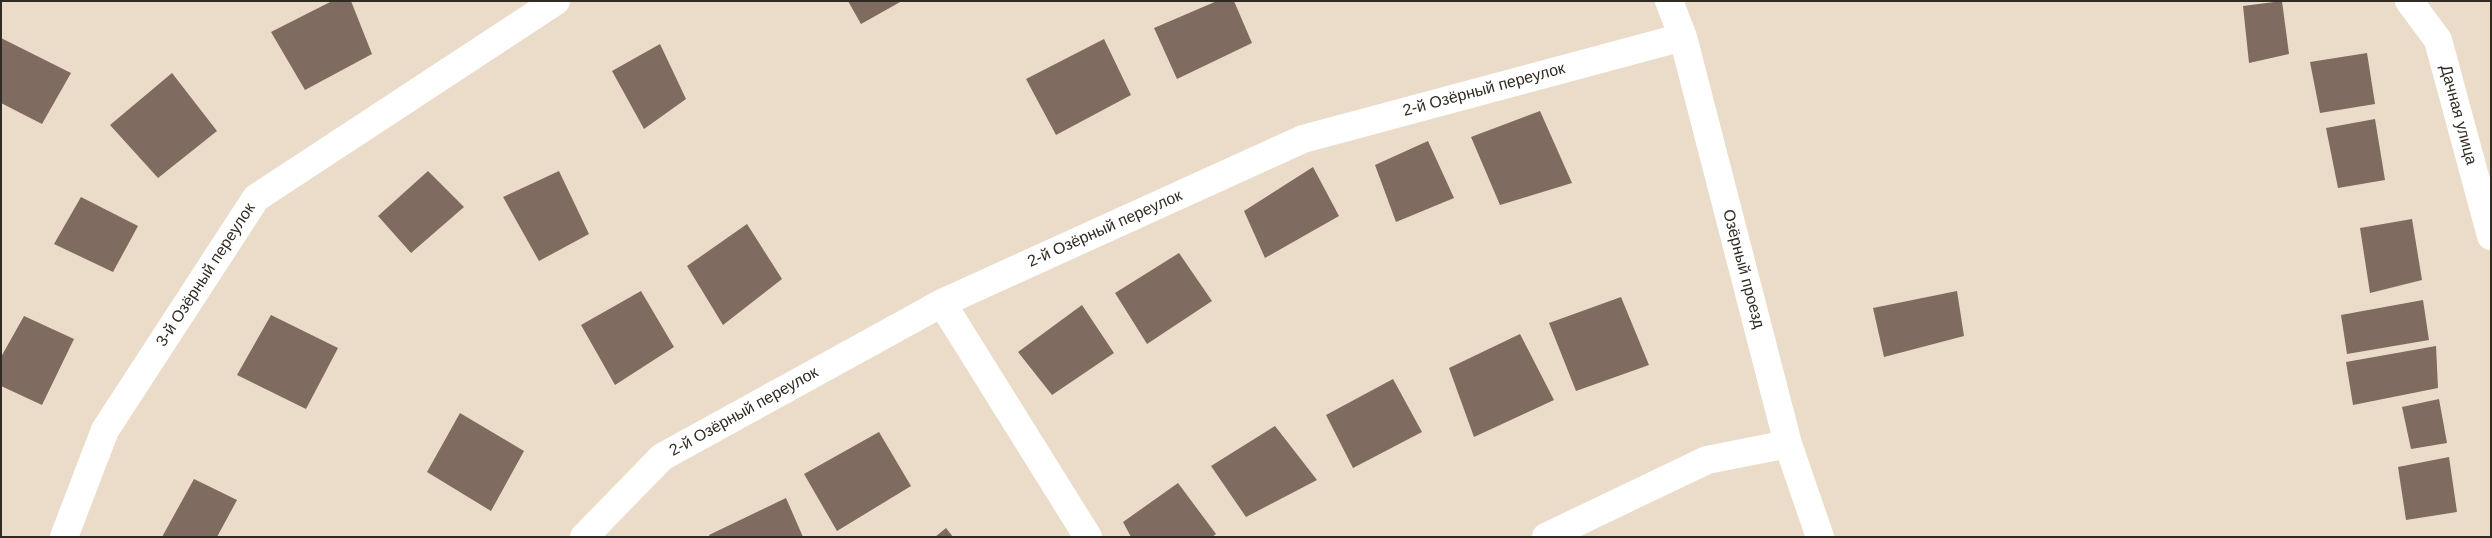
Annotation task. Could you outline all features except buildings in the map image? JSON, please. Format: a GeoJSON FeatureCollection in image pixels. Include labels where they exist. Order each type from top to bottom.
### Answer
{"type":"FeatureCollection","features":[{"type":"Feature","properties":{"kind":"street","name":"3-й Озёрный переулок"},"geometry":{"type":"LineString","coordinates":[[64,537],[105,430],[256,198],[556,1]]}},
{"type":"Feature","properties":{"kind":"street","name":"Озёрный проезд"},"geometry":{"type":"LineString","coordinates":[[1669,1],[1683,37],[1788,444],[1820,537]]}},
{"type":"Feature","properties":{"kind":"street","name":"Дачная улица"},"geometry":{"type":"LineString","coordinates":[[2409,1],[2438,40],[2491,236]]}},
{"type":"Feature","properties":{"kind":"street","name":"2-й Озёрный переулок"},"geometry":{"type":"LineString","coordinates":[[584,537],[662,457],[942,303],[1303,139],[1683,37]]}},
{"type":"Feature","properties":{"kind":"street"},"geometry":{"type":"LineString","coordinates":[[942,303],[1088,537]]}},
{"type":"Feature","properties":{"kind":"street"},"geometry":{"type":"LineString","coordinates":[[1546,537],[1707,460],[1788,444]]}}]}
